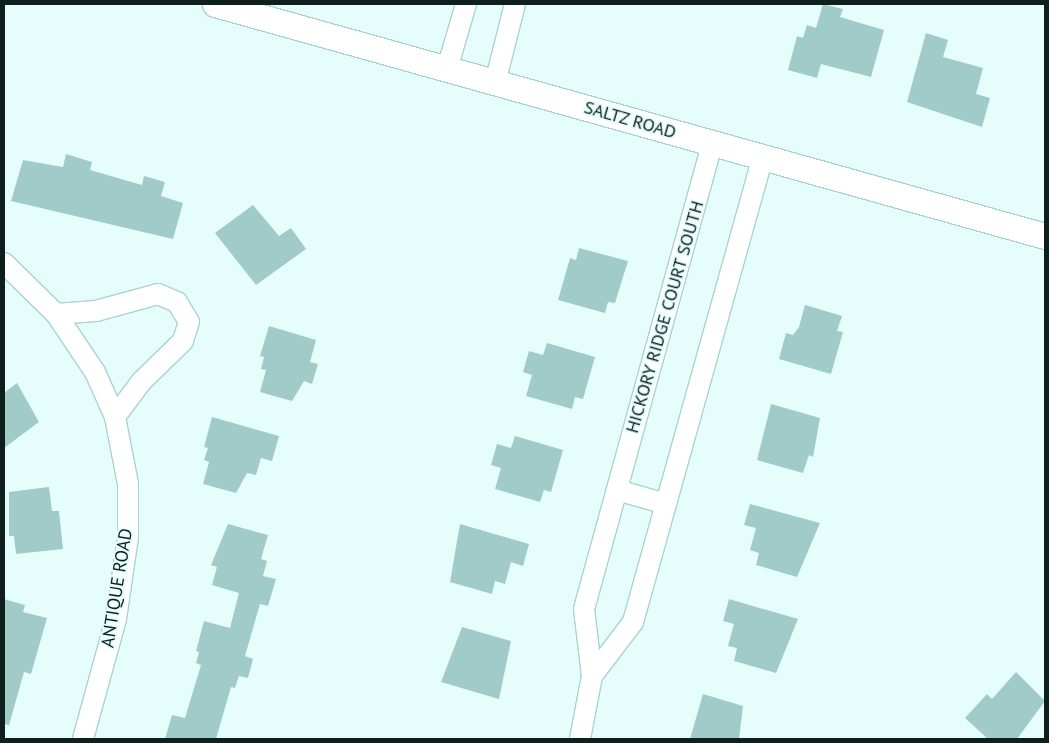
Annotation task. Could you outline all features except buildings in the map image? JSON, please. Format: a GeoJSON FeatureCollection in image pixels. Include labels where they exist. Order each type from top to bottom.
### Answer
{"type":"FeatureCollection","features":[{"type":"Feature","properties":{"kind":"street","name":"SALTZ ROAD"},"geometry":{"type":"LineString","coordinates":[[215,4],[1045,236]]}},
{"type":"Feature","properties":{"kind":"street"},"geometry":{"type":"LineString","coordinates":[[447,69],[466,4]]}},
{"type":"Feature","properties":{"kind":"street"},"geometry":{"type":"LineString","coordinates":[[495,83],[515,4]]}},
{"type":"Feature","properties":{"kind":"street","name":"HICKORY RIDGE COURT SOUTH"},"geometry":{"type":"LineString","coordinates":[[580,739],[592,676],[584,609],[712,143]]}},
{"type":"Feature","properties":{"kind":"street","name":"HICKORY RIDGE COURT SOUTH"},"geometry":{"type":"LineString","coordinates":[[592,676],[633,622],[763,157]]}},
{"type":"Feature","properties":{"kind":"street","name":"ANTIQUE ROAD"},"geometry":{"type":"LineString","coordinates":[[4,263],[56,314],[95,372],[115,416],[128,484],[128,537],[116,619],[83,739]]}},
{"type":"Feature","properties":{"kind":"street"},"geometry":{"type":"LineString","coordinates":[[56,314],[96,311],[158,294],[177,302],[181,308],[189,322],[183,341],[141,382],[115,416]]}},
{"type":"Feature","properties":{"kind":"street"},"geometry":{"type":"LineString","coordinates":[[617,490],[666,504]]}}]}
